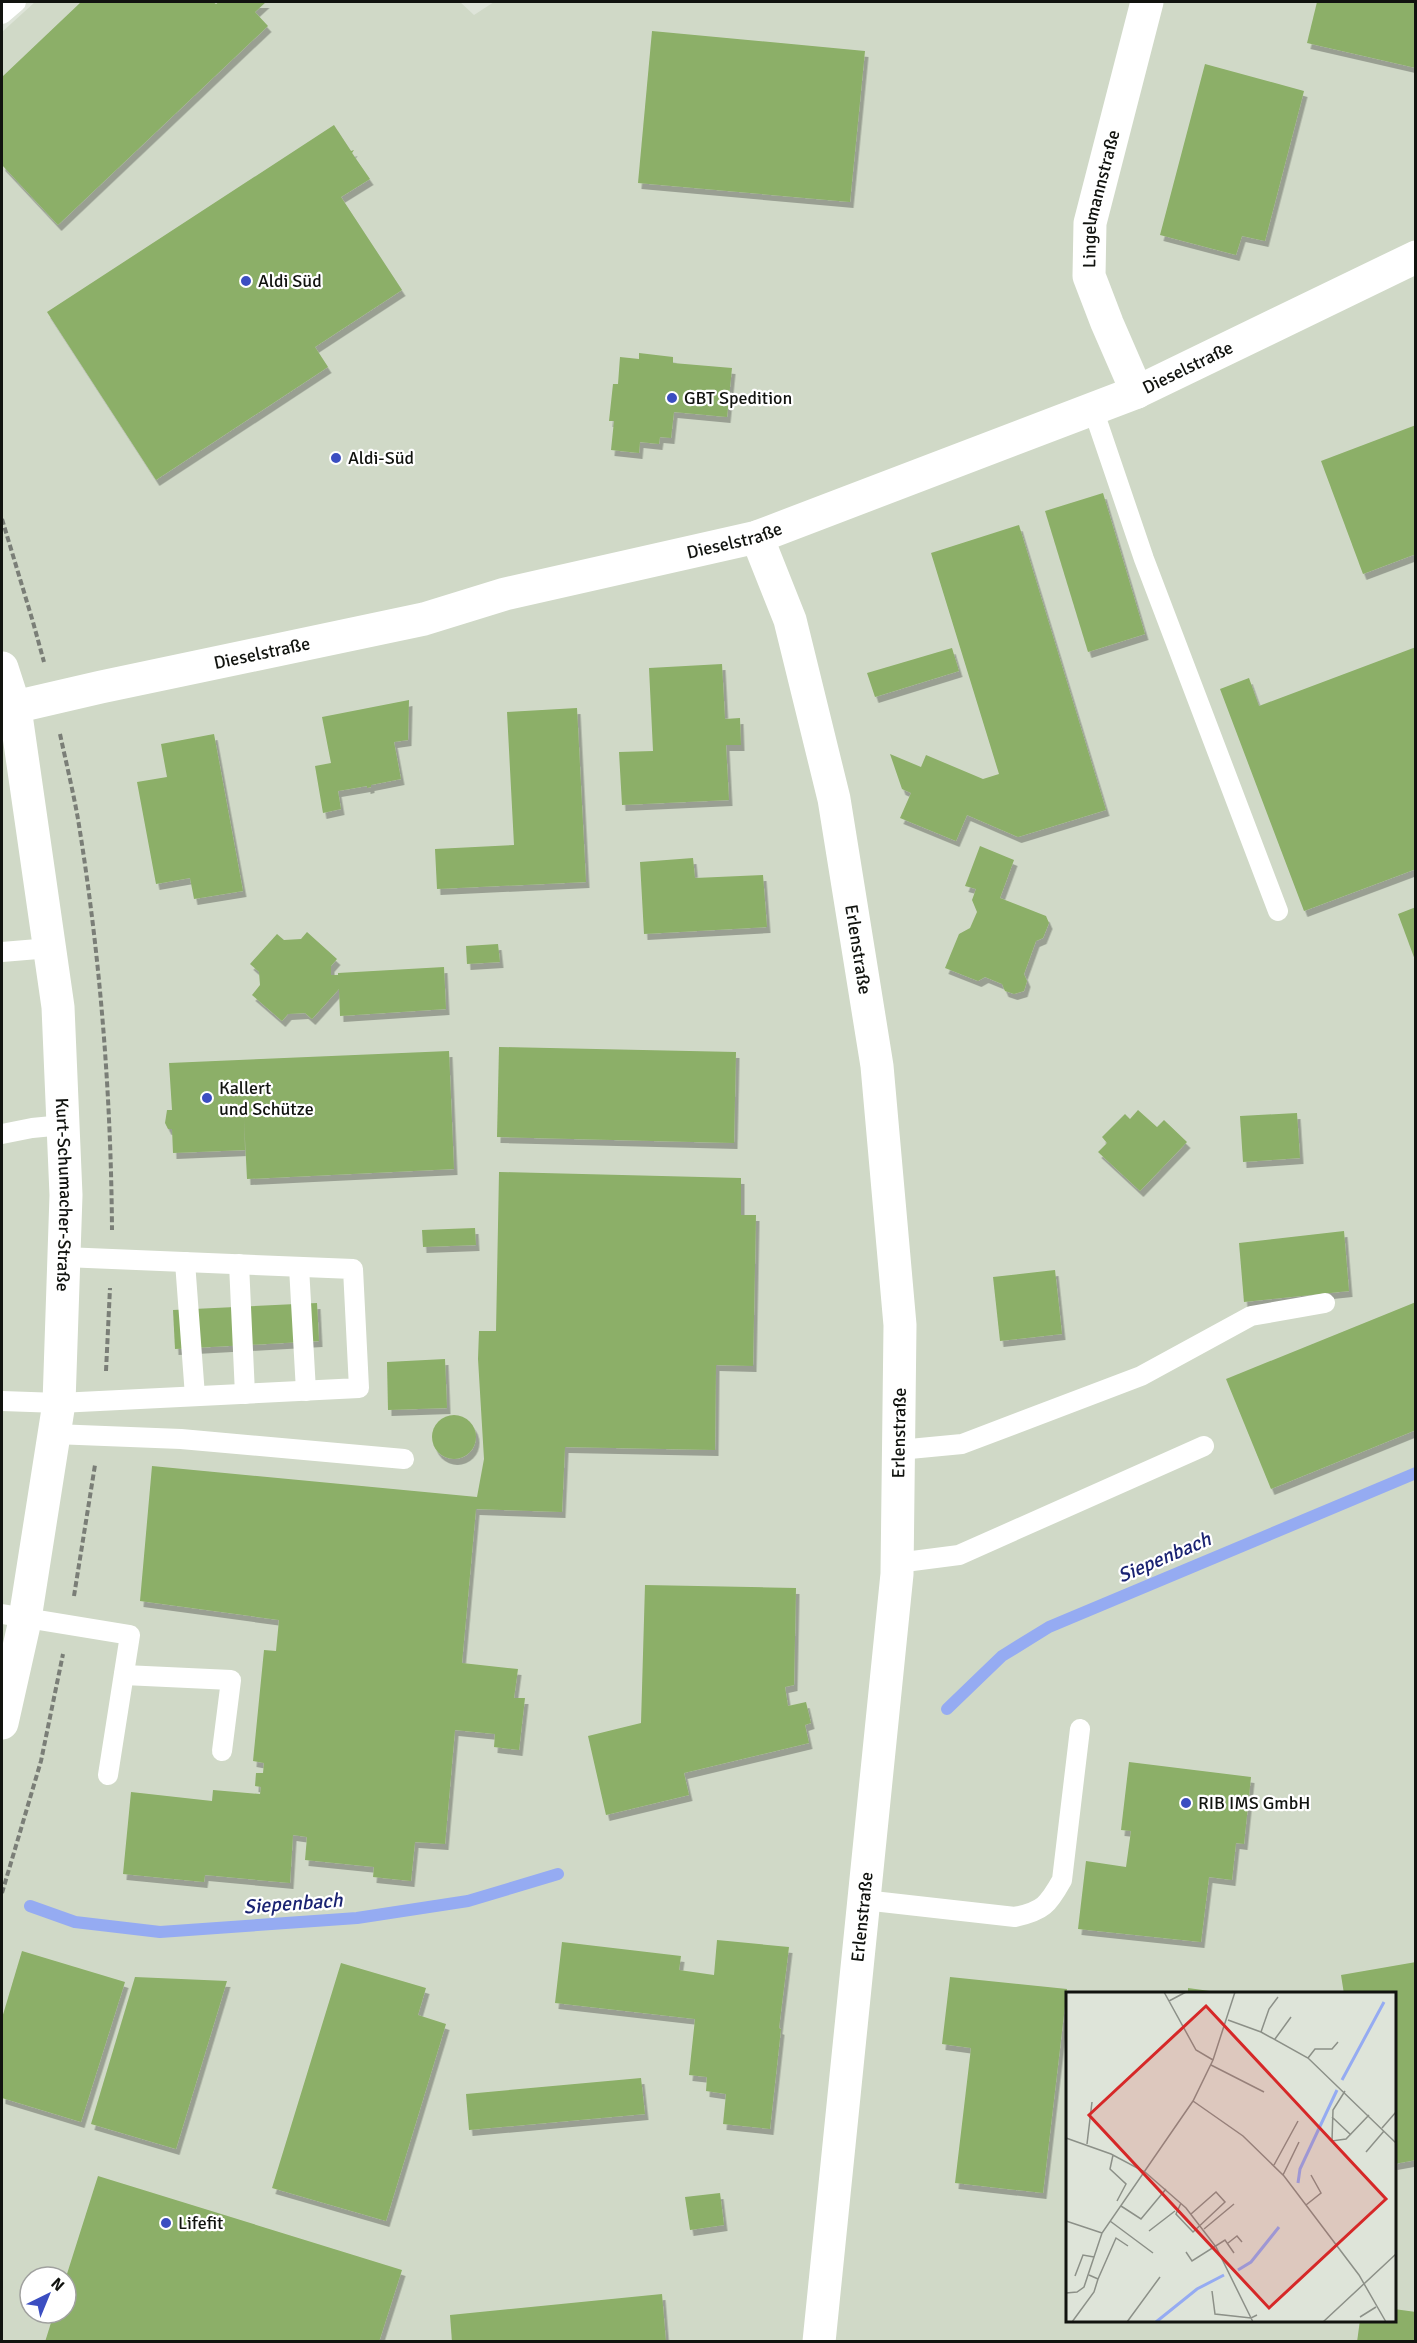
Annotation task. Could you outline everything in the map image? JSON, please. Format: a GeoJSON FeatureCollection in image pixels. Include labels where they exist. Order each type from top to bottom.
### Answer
{"type":"FeatureCollection","features":[{"type":"Feature","properties":{"kind":"street","name":"Lingelmannstraße"},"geometry":{"type":"LineString","coordinates":[[1137,392],[1089,276],[1090,223],[1147,2]]}},
{"type":"Feature","properties":{"kind":"street","name":"Dieselstraße"},"geometry":{"type":"LineString","coordinates":[[8,709],[424,619],[506,594],[757,537],[1137,392],[1416,257]]}},
{"type":"Feature","properties":{"kind":"street","name":"Erlenstraße"},"geometry":{"type":"LineString","coordinates":[[757,537],[790,620],[834,799],[876,1054],[900,1325],[897,1563],[819,2342]]}},
{"type":"Feature","properties":{"kind":"street","name":"Kurt-Schumacher-Straße"},"geometry":{"type":"LineString","coordinates":[[2,668],[58,1007],[66,1195],[57,1418],[13,1616],[2,1723]]}},
{"type":"Feature","properties":{"kind":"lane"},"geometry":{"type":"LineString","coordinates":[[2,14],[16,2]]}},
{"type":"Feature","properties":{"kind":"lane"},"geometry":{"type":"LineString","coordinates":[[1093,410],[1144,559],[1278,911]]}},
{"type":"Feature","properties":{"kind":"lane"},"geometry":{"type":"LineString","coordinates":[[2,952],[50,948]]}},
{"type":"Feature","properties":{"kind":"lane"},"geometry":{"type":"LineString","coordinates":[[2,1134],[63,1125]]}},
{"type":"Feature","properties":{"kind":"lane"},"geometry":{"type":"LineString","coordinates":[[57,1418],[195,1396],[359,1388],[353,1269],[64,1257]]}},
{"type":"Feature","properties":{"kind":"lane"},"geometry":{"type":"LineString","coordinates":[[185,1262],[195,1396]]}},
{"type":"Feature","properties":{"kind":"lane"},"geometry":{"type":"LineString","coordinates":[[238,1264],[245,1394]]}},
{"type":"Feature","properties":{"kind":"lane"},"geometry":{"type":"LineString","coordinates":[[299,1267],[306,1390]]}},
{"type":"Feature","properties":{"kind":"lane"},"geometry":{"type":"LineString","coordinates":[[899,1450],[962,1444],[1141,1376],[1251,1316],[1325,1303]]}},
{"type":"Feature","properties":{"kind":"lane"},"geometry":{"type":"LineString","coordinates":[[2,1401],[57,1418],[181,1439],[404,1459]]}},
{"type":"Feature","properties":{"kind":"lane"},"geometry":{"type":"LineString","coordinates":[[897,1563],[959,1556],[1203,1446]]}},
{"type":"Feature","properties":{"kind":"lane"},"geometry":{"type":"LineString","coordinates":[[13,1616],[130,1635],[108,1775]]}},
{"type":"Feature","properties":{"kind":"lane"},"geometry":{"type":"LineString","coordinates":[[124,1676],[231,1680],[222,1751]]}},
{"type":"Feature","properties":{"kind":"lane"},"geometry":{"type":"LineString","coordinates":[[864,1900],[1015,1917],[1036,1912],[1053,1896],[1062,1881],[1080,1729]]}},
{"type":"Feature","properties":{"kind":"path"},"geometry":{"type":"LineString","coordinates":[[2,519],[53,698]]}},
{"type":"Feature","properties":{"kind":"shaded area"},"geometry":{"type":"Polygon","coordinates":[[[35,2],[460,2],[474,15],[494,2],[1415,2],[1415,2341],[2,2342],[2,32],[35,2]]]}},
{"type":"Feature","properties":{"kind":"building"},"geometry":{"type":"Polygon","coordinates":[[[81,2],[213,2],[216,4],[219,2],[266,2],[255,12],[268,26],[58,225],[2,165],[2,77],[81,2]]]}},
{"type":"Feature","properties":{"kind":"building"},"geometry":{"type":"Polygon","coordinates":[[[1317,2],[1416,2],[1416,68],[1307,43],[1317,2]]]}},
{"type":"Feature","properties":{"kind":"building"},"geometry":{"type":"Polygon","coordinates":[[[652,31],[865,51],[850,202],[638,183],[652,31]]]}},
{"type":"Feature","properties":{"kind":"building"},"geometry":{"type":"Polygon","coordinates":[[[1205,64],[1304,91],[1265,241],[1242,236],[1236,255],[1160,235],[1205,64]]]}},
{"type":"Feature","properties":{"kind":"building","name":"Aldi Süd"},"geometry":{"type":"Polygon","coordinates":[[[334,125],[351,151],[354,150],[352,153],[370,179],[341,197],[402,290],[315,347],[328,367],[156,480],[47,312],[334,125]]]}},
{"type":"Feature","properties":{"kind":"building","name":"GBT Spedition"},"geometry":{"type":"Polygon","coordinates":[[[639,353],[673,357],[673,363],[732,368],[727,417],[674,412],[671,438],[660,437],[659,444],[640,442],[639,453],[611,450],[614,421],[609,421],[613,384],[618,384],[620,357],[639,359],[639,353]]]}},
{"type":"Feature","properties":{"kind":"building"},"geometry":{"type":"Polygon","coordinates":[[[1416,425],[1416,554],[1363,574],[1321,461],[1416,425]]]}},
{"type":"Feature","properties":{"kind":"building"},"geometry":{"type":"Polygon","coordinates":[[[1103,493],[1145,634],[1088,652],[1045,511],[1103,493]]]}},
{"type":"Feature","properties":{"kind":"building"},"geometry":{"type":"Polygon","coordinates":[[[1019,525],[1106,810],[1018,837],[967,815],[956,841],[900,818],[911,793],[902,789],[890,754],[921,767],[926,755],[983,779],[999,774],[931,553],[1019,525]]]}},
{"type":"Feature","properties":{"kind":"building"},"geometry":{"type":"Polygon","coordinates":[[[1416,647],[1416,869],[1304,911],[1220,689],[1249,678],[1259,706],[1416,647]]]}},
{"type":"Feature","properties":{"kind":"building"},"geometry":{"type":"Polygon","coordinates":[[[952,648],[959,671],[875,697],[867,673],[952,648]]]}},
{"type":"Feature","properties":{"kind":"building"},"geometry":{"type":"Polygon","coordinates":[[[722,664],[725,719],[740,718],[741,745],[726,745],[729,800],[622,805],[619,752],[653,751],[649,668],[722,664]]]}},
{"type":"Feature","properties":{"kind":"building"},"geometry":{"type":"Polygon","coordinates":[[[409,700],[408,740],[394,742],[401,779],[371,785],[367,788],[367,786],[338,791],[341,809],[323,813],[315,766],[331,763],[322,717],[409,700]]]}},
{"type":"Feature","properties":{"kind":"building"},"geometry":{"type":"Polygon","coordinates":[[[577,708],[586,882],[437,889],[435,849],[514,845],[507,712],[577,708]]]}},
{"type":"Feature","properties":{"kind":"building"},"geometry":{"type":"Polygon","coordinates":[[[214,734],[243,891],[194,899],[190,878],[156,884],[137,782],[167,777],[161,744],[214,734]]]}},
{"type":"Feature","properties":{"kind":"building"},"geometry":{"type":"Polygon","coordinates":[[[980,846],[1014,860],[1000,898],[1046,916],[1049,923],[1043,938],[1036,941],[1024,974],[1027,981],[1024,991],[1014,994],[1005,991],[1002,984],[985,977],[978,981],[945,968],[959,934],[970,928],[977,912],[972,900],[976,889],[965,886],[980,846]]]}},
{"type":"Feature","properties":{"kind":"building"},"geometry":{"type":"Polygon","coordinates":[[[693,858],[695,878],[763,875],[767,927],[644,934],[640,862],[693,858]]]}},
{"type":"Feature","properties":{"kind":"building"},"geometry":{"type":"Polygon","coordinates":[[[1416,907],[1416,960],[1415,960],[1398,914],[1416,907]]]}},
{"type":"Feature","properties":{"kind":"building"},"geometry":{"type":"Polygon","coordinates":[[[307,932],[337,959],[331,966],[331,975],[444,967],[446,1009],[340,1016],[339,989],[312,1019],[305,1013],[288,1014],[282,1021],[252,995],[260,985],[259,972],[250,964],[277,934],[284,940],[301,939],[307,932]]]}},
{"type":"Feature","properties":{"kind":"building"},"geometry":{"type":"Polygon","coordinates":[[[498,944],[500,962],[467,964],[466,946],[498,944]]]}},
{"type":"Feature","properties":{"kind":"building"},"geometry":{"type":"Polygon","coordinates":[[[499,1047],[736,1052],[734,1143],[497,1137],[499,1047]]]}},
{"type":"Feature","properties":{"kind":"building"},"geometry":{"type":"Polygon","coordinates":[[[449,1051],[454,1169],[247,1179],[244,1119],[245,1150],[173,1153],[172,1129],[168,1129],[165,1123],[167,1110],[172,1110],[169,1063],[449,1051]]]}},
{"type":"Feature","properties":{"kind":"building"},"geometry":{"type":"Polygon","coordinates":[[[1138,1110],[1157,1127],[1164,1120],[1187,1142],[1140,1191],[1098,1152],[1107,1143],[1102,1137],[1125,1114],[1130,1119],[1138,1110]]]}},
{"type":"Feature","properties":{"kind":"building"},"geometry":{"type":"Polygon","coordinates":[[[1297,1113],[1300,1158],[1243,1162],[1240,1116],[1297,1113]]]}},
{"type":"Feature","properties":{"kind":"building"},"geometry":{"type":"Polygon","coordinates":[[[499,1172],[741,1178],[741,1215],[756,1215],[753,1366],[716,1365],[715,1450],[565,1447],[562,1512],[476,1509],[462,1663],[518,1669],[514,1698],[525,1698],[519,1750],[494,1747],[495,1734],[455,1730],[445,1844],[415,1842],[411,1881],[373,1877],[374,1867],[305,1860],[307,1837],[293,1835],[290,1883],[205,1875],[204,1882],[123,1874],[131,1792],[212,1801],[213,1790],[260,1794],[261,1787],[255,1786],[256,1773],[263,1773],[264,1763],[253,1761],[264,1650],[276,1651],[279,1620],[140,1601],[152,1466],[477,1497],[484,1459],[478,1359],[479,1331],[496,1331],[499,1172]]]}},
{"type":"Feature","properties":{"kind":"building"},"geometry":{"type":"Polygon","coordinates":[[[475,1228],[476,1245],[423,1247],[422,1230],[475,1228]]]}},
{"type":"Feature","properties":{"kind":"building"},"geometry":{"type":"Polygon","coordinates":[[[1344,1231],[1349,1291],[1244,1302],[1239,1243],[1344,1231]]]}},
{"type":"Feature","properties":{"kind":"building"},"geometry":{"type":"Polygon","coordinates":[[[1055,1270],[1062,1334],[1000,1341],[993,1277],[1055,1270]]]}},
{"type":"Feature","properties":{"kind":"building"},"geometry":{"type":"Polygon","coordinates":[[[1416,1302],[1416,1430],[1271,1489],[1226,1379],[1416,1302]]]}},
{"type":"Feature","properties":{"kind":"building"},"geometry":{"type":"Polygon","coordinates":[[[317,1303],[319,1341],[175,1349],[173,1310],[317,1303]]]}},
{"type":"Feature","properties":{"kind":"building"},"geometry":{"type":"Polygon","coordinates":[[[445,1359],[447,1408],[388,1410],[387,1362],[445,1359]]]}},
{"type":"Feature","properties":{"kind":"building"},"geometry":{"type":"Polygon","coordinates":[[[454,1415],[463,1416],[470,1421],[475,1428],[475,1446],[470,1453],[463,1458],[454,1459],[445,1458],[438,1453],[433,1446],[432,1437],[433,1428],[438,1421],[445,1416],[454,1415]]]}},
{"type":"Feature","properties":{"kind":"building"},"geometry":{"type":"Polygon","coordinates":[[[645,1585],[796,1588],[794,1685],[785,1687],[788,1706],[806,1702],[811,1723],[805,1725],[809,1743],[684,1773],[689,1795],[606,1815],[588,1736],[641,1723],[645,1585]]]}},
{"type":"Feature","properties":{"kind":"building"},"geometry":{"type":"Polygon","coordinates":[[[1129,1762],[1251,1777],[1244,1844],[1236,1843],[1232,1880],[1209,1877],[1201,1942],[1078,1929],[1086,1861],[1126,1867],[1131,1831],[1121,1830],[1129,1762]]]}},
{"type":"Feature","properties":{"kind":"building"},"geometry":{"type":"Polygon","coordinates":[[[717,1940],[789,1947],[770,2129],[723,2124],[726,2094],[706,2091],[707,2077],[689,2075],[695,2019],[555,2003],[562,1942],[681,1956],[679,1970],[714,1975],[717,1940]]]}},
{"type":"Feature","properties":{"kind":"building"},"geometry":{"type":"Polygon","coordinates":[[[22,1951],[125,1982],[81,2122],[2,2098],[2,2018],[22,1951]]]}},
{"type":"Feature","properties":{"kind":"building"},"geometry":{"type":"Polygon","coordinates":[[[1416,1962],[1416,2160],[1396,2164],[1396,1992],[1344,1992],[1341,1975],[1416,1962]]]}},
{"type":"Feature","properties":{"kind":"building"},"geometry":{"type":"Polygon","coordinates":[[[341,1963],[426,1988],[418,2015],[446,2024],[386,2221],[272,2188],[341,1963]]]}},
{"type":"Feature","properties":{"kind":"building"},"geometry":{"type":"Polygon","coordinates":[[[135,1977],[227,1981],[176,2149],[91,2124],[135,1977]]]}},
{"type":"Feature","properties":{"kind":"building"},"geometry":{"type":"Polygon","coordinates":[[[950,1977],[1067,1989],[1043,2193],[955,2183],[971,2048],[942,2044],[950,1977]]]}},
{"type":"Feature","properties":{"kind":"building"},"geometry":{"type":"Polygon","coordinates":[[[1188,1988],[1217,1992],[1188,1992],[1188,1988]]]}},
{"type":"Feature","properties":{"kind":"building"},"geometry":{"type":"Polygon","coordinates":[[[641,2078],[645,2114],[469,2130],[466,2094],[641,2078]]]}},
{"type":"Feature","properties":{"kind":"building","name":"Lifefit"},"geometry":{"type":"Polygon","coordinates":[[[98,2176],[402,2270],[379,2342],[45,2342],[50,2325],[78,2325],[78,2265],[70,2265],[98,2176]]]}},
{"type":"Feature","properties":{"kind":"building"},"geometry":{"type":"Polygon","coordinates":[[[720,2193],[724,2225],[690,2230],[685,2197],[720,2193]]]}},
{"type":"Feature","properties":{"kind":"building"},"geometry":{"type":"Polygon","coordinates":[[[662,2294],[666,2342],[452,2342],[450,2315],[662,2294]]]}},
{"type":"Feature","properties":{"kind":"building"},"geometry":{"type":"Polygon","coordinates":[[[1396,2309],[1416,2312],[1416,2342],[1357,2342],[1360,2322],[1396,2322],[1396,2309]]]}},
{"type":"Feature","properties":{"kind":"waterway","name":"Siepenbach"},"geometry":{"type":"LineString","coordinates":[[947,1709],[1002,1656],[1049,1627],[1416,1473]]}},
{"type":"Feature","properties":{"kind":"waterway","name":"Siepenbach"},"geometry":{"type":"LineString","coordinates":[[30,1906],[75,1922],[160,1932],[357,1918],[468,1901],[558,1874]]}},
{"type":"Feature","properties":{"kind":"place","name":"Aldi Süd"},"geometry":{"type":"Point","coordinates":[246,281]}},
{"type":"Feature","properties":{"kind":"place","name":"GBT Spedition"},"geometry":{"type":"Point","coordinates":[672,398]}},
{"type":"Feature","properties":{"kind":"place","name":"Aldi-Süd"},"geometry":{"type":"Point","coordinates":[336,458]}},
{"type":"Feature","properties":{"kind":"place","name":"Kallert und Schütze"},"geometry":{"type":"Point","coordinates":[207,1098]}},
{"type":"Feature","properties":{"kind":"place","name":"RIB IMS GmbH"},"geometry":{"type":"Point","coordinates":[1186,1803]}},
{"type":"Feature","properties":{"kind":"place","name":"Lifefit"},"geometry":{"type":"Point","coordinates":[166,2223]}}]}
